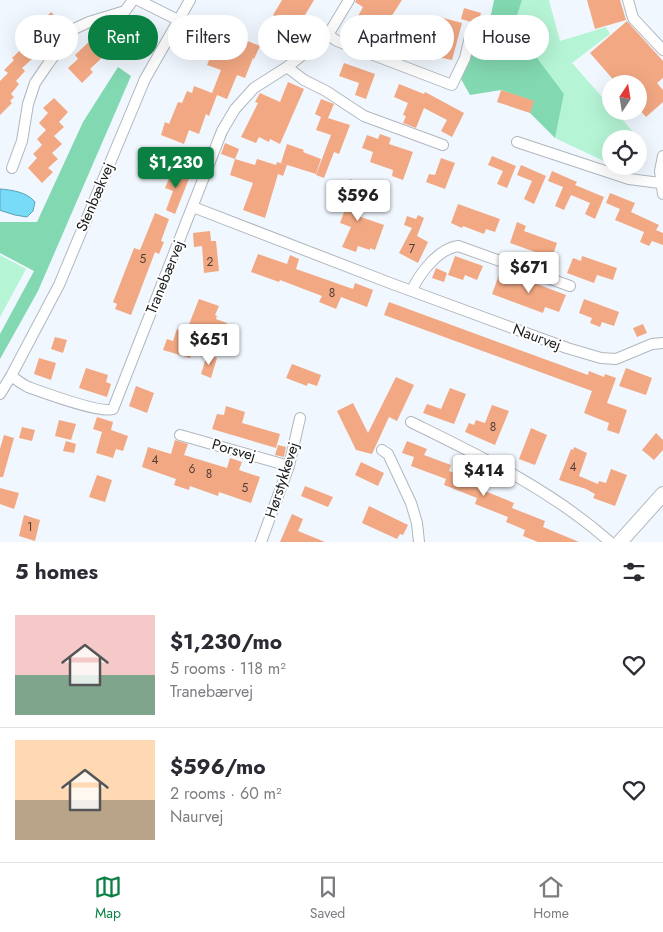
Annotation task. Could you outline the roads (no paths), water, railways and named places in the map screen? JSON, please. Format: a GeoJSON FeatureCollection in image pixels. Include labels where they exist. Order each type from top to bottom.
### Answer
{"type":"FeatureCollection","features":[{"type":"Feature","properties":{"kind":"street"},"geometry":{"type":"LineString","coordinates":[[12,168],[22,141],[28,104],[35,83],[48,64],[74,30],[89,22],[126,11],[133,0]]}},
{"type":"Feature","properties":{"kind":"street"},"geometry":{"type":"LineString","coordinates":[[138,0],[168,15]]}},
{"type":"Feature","properties":{"kind":"street","name":"Stenbækvej"},"geometry":{"type":"LineString","coordinates":[[181,15],[190,0]]}},
{"type":"Feature","properties":{"kind":"street","name":"Tranebærvej"},"geometry":{"type":"LineString","coordinates":[[330,32],[349,0]]}},
{"type":"Feature","properties":{"kind":"street"},"geometry":{"type":"LineString","coordinates":[[628,0],[633,18],[663,50]]}},
{"type":"Feature","properties":{"kind":"street"},"geometry":{"type":"LineString","coordinates":[[330,36],[452,86],[464,60]]}},
{"type":"Feature","properties":{"kind":"street","name":"Stenbækvej"},"geometry":{"type":"LineString","coordinates":[[0,394],[59,285],[145,79],[168,38]]}},
{"type":"Feature","properties":{"kind":"street","name":"Tranebærvej"},"geometry":{"type":"LineString","coordinates":[[11,376],[27,386],[94,408],[112,409],[222,131],[235,109],[254,88],[296,60]]}},
{"type":"Feature","properties":{"kind":"street"},"geometry":{"type":"LineString","coordinates":[[287,67],[304,80],[326,91],[364,116],[443,145]]}},
{"type":"Feature","properties":{"kind":"street"},"geometry":{"type":"LineString","coordinates":[[517,142],[629,178],[660,183]]}},
{"type":"Feature","properties":{"kind":"street"},"geometry":{"type":"LineString","coordinates":[[663,156],[660,172],[663,194]]}},
{"type":"Feature","properties":{"kind":"street","name":"Naurvej"},"geometry":{"type":"LineString","coordinates":[[193,207],[566,348],[601,358],[616,358],[652,344],[663,343]]}},
{"type":"Feature","properties":{"kind":"street"},"geometry":{"type":"LineString","coordinates":[[412,290],[416,280],[434,261],[451,247],[458,246],[570,286]]}},
{"type":"Feature","properties":{"kind":"street","name":"Hørstykkevej"},"geometry":{"type":"LineString","coordinates":[[261,542],[288,466],[300,418]]}},
{"type":"Feature","properties":{"kind":"street"},"geometry":{"type":"LineString","coordinates":[[411,422],[508,470],[540,489],[587,522],[610,542]]}},
{"type":"Feature","properties":{"kind":"street","name":"Porsvej"},"geometry":{"type":"LineString","coordinates":[[180,435],[288,466]]}},
{"type":"Feature","properties":{"kind":"street"},"geometry":{"type":"LineString","coordinates":[[382,450],[388,454],[410,503],[417,523],[419,542]]}},
{"type":"Feature","properties":{"kind":"street"},"geometry":{"type":"LineString","coordinates":[[620,542],[663,494]]}},
{"type":"Feature","properties":{"kind":"water"},"geometry":{"type":"Polygon","coordinates":[[[0,189],[28,196],[35,202],[33,211],[27,217],[0,210],[0,189]]]}}]}
